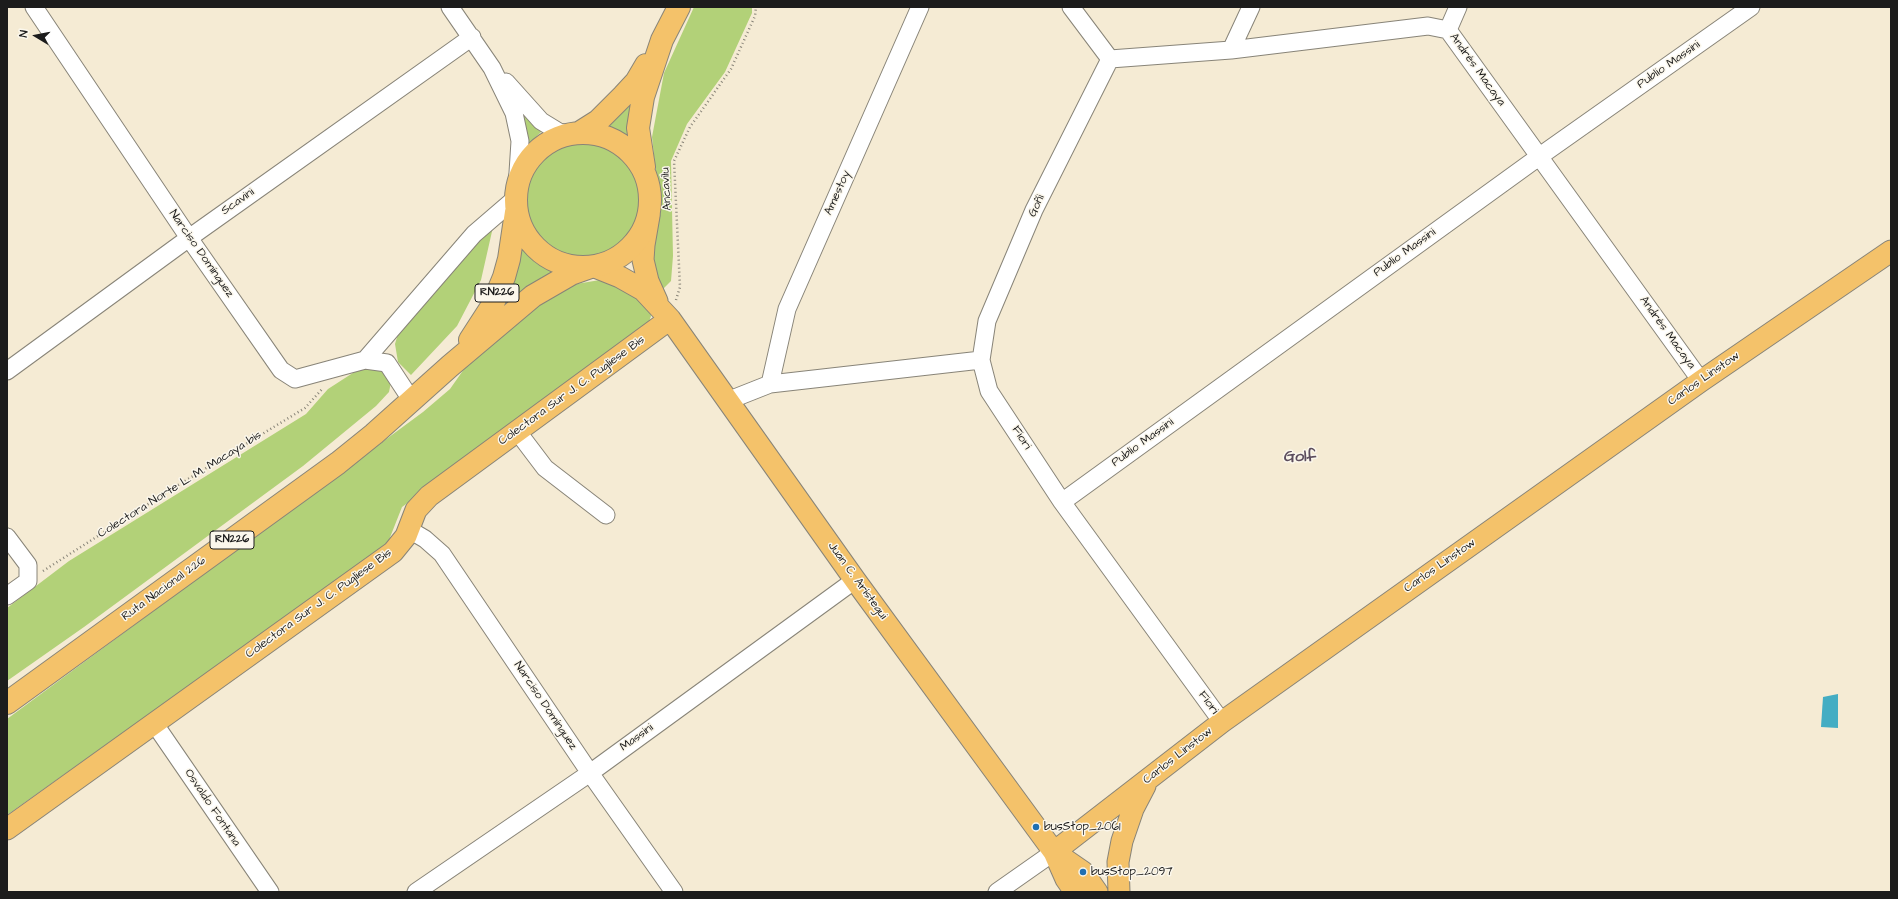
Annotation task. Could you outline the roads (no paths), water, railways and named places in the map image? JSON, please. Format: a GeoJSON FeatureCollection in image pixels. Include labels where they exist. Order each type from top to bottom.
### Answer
{"type":"FeatureCollection","features":[{"type":"Feature","properties":{"kind":"highway","name":"Ruta Nacional 226"},"geometry":{"type":"LineString","coordinates":[[450,366],[475,333],[495,299],[509,259],[517,197],[524,169],[535,153],[551,141],[574,134],[598,121],[623,96],[636,82],[662,40],[679,7]]}},
{"type":"Feature","properties":{"kind":"highway","name":"Ruta Nacional 226"},"geometry":{"type":"LineString","coordinates":[[7,703],[338,463],[374,434],[450,366],[533,296],[571,274],[615,260],[631,248],[642,234],[649,216],[651,197],[639,143],[638,128],[643,97],[662,40]]}},
{"type":"Feature","properties":{"kind":"highway","name":"Ruta Nacional 226"},"geometry":{"type":"LineString","coordinates":[[574,134],[596,134],[613,140],[627,149],[639,162],[647,178]]}},
{"type":"Feature","properties":{"kind":"highway","name":"Ruta Nacional 226"},"geometry":{"type":"LineString","coordinates":[[517,197],[520,224],[528,239],[540,252],[554,262],[571,267],[592,267]]}},
{"type":"Feature","properties":{"kind":"main road","name":"Juan C. Arístegui"},"geometry":{"type":"LineString","coordinates":[[649,216],[643,260],[648,281],[665,314]]}},
{"type":"Feature","properties":{"kind":"main road","name":"Carlos Linstow"},"geometry":{"type":"LineString","coordinates":[[1054,852],[1222,722],[1701,381],[1891,251]]}},
{"type":"Feature","properties":{"kind":"main road","name":"Juan C. Arístegui"},"geometry":{"type":"LineString","coordinates":[[592,267],[635,285],[643,290],[665,314],[855,580],[1054,852]]}},
{"type":"Feature","properties":{"kind":"main road","name":"Colectora Sur J. C. Pugliese Bis"},"geometry":{"type":"LineString","coordinates":[[7,829],[388,556],[399,545],[416,510],[422,503],[517,431],[665,314]]}},
{"type":"Feature","properties":{"kind":"main road"},"geometry":{"type":"LineString","coordinates":[[1119,892],[1118,862],[1126,825],[1151,777]]}},
{"type":"Feature","properties":{"kind":"main road"},"geometry":{"type":"LineString","coordinates":[[1054,852],[1066,879],[1075,892]]}},
{"type":"Feature","properties":{"kind":"main road"},"geometry":{"type":"LineString","coordinates":[[1054,852],[1083,872],[1097,892]]}},
{"type":"Feature","properties":{"kind":"street","name":"Narciso Domínguez"},"geometry":{"type":"LineString","coordinates":[[34,7],[189,238],[281,370],[295,379],[365,360],[387,363],[412,401]]}},
{"type":"Feature","properties":{"kind":"street"},"geometry":{"type":"LineString","coordinates":[[365,360],[474,234],[517,197],[520,157],[518,127],[514,113],[492,68],[472,36],[450,7]]}},
{"type":"Feature","properties":{"kind":"street","name":"Amestoy"},"geometry":{"type":"LineString","coordinates":[[770,384],[787,309],[920,7]]}},
{"type":"Feature","properties":{"kind":"street"},"geometry":{"type":"LineString","coordinates":[[1071,7],[1110,59]]}},
{"type":"Feature","properties":{"kind":"street"},"geometry":{"type":"LineString","coordinates":[[1231,50],[1251,7]]}},
{"type":"Feature","properties":{"kind":"street"},"geometry":{"type":"LineString","coordinates":[[1448,30],[1458,7]]}},
{"type":"Feature","properties":{"kind":"street","name":"Publio Massini"},"geometry":{"type":"LineString","coordinates":[[1062,502],[1540,156],[1751,7]]}},
{"type":"Feature","properties":{"kind":"street","name":"Andrés Macaya"},"geometry":{"type":"LineString","coordinates":[[1110,59],[1231,50],[1428,26],[1448,30],[1701,381]]}},
{"type":"Feature","properties":{"kind":"street","name":"Scavini"},"geometry":{"type":"LineString","coordinates":[[7,371],[189,238],[472,36]]}},
{"type":"Feature","properties":{"kind":"street","name":"Goñi"},"geometry":{"type":"LineString","coordinates":[[981,360],[987,320],[1034,210],[1110,59]]}},
{"type":"Feature","properties":{"kind":"street"},"geometry":{"type":"LineString","coordinates":[[492,68],[541,121],[559,132],[574,134]]}},
{"type":"Feature","properties":{"kind":"street"},"geometry":{"type":"LineString","coordinates":[[727,401],[770,384],[981,360]]}},
{"type":"Feature","properties":{"kind":"street","name":"Fiori"},"geometry":{"type":"LineString","coordinates":[[981,360],[990,391],[1062,502],[1222,722]]}},
{"type":"Feature","properties":{"kind":"street"},"geometry":{"type":"LineString","coordinates":[[517,431],[545,468],[606,515]]}},
{"type":"Feature","properties":{"kind":"street","name":"Narciso Domínguez"},"geometry":{"type":"LineString","coordinates":[[408,529],[425,539],[442,554],[590,773],[674,892]]}},
{"type":"Feature","properties":{"kind":"street"},"geometry":{"type":"LineString","coordinates":[[7,537],[28,565],[28,581],[7,596]]}},
{"type":"Feature","properties":{"kind":"street","name":"Massini"},"geometry":{"type":"LineString","coordinates":[[416,892],[590,773],[855,580]]}},
{"type":"Feature","properties":{"kind":"street","name":"Osvaldo Fontana"},"geometry":{"type":"LineString","coordinates":[[154,723],[270,892]]}},
{"type":"Feature","properties":{"kind":"street","name":"Carlos Linstow"},"geometry":{"type":"LineString","coordinates":[[997,892],[1054,852]]}},
{"type":"Feature","properties":{"kind":"water"},"geometry":{"type":"Polygon","coordinates":[[[1838,694],[1838,728],[1821,727],[1823,697],[1838,694]]]}},
{"type":"Feature","properties":{"kind":"place","name":"busStop_2061"},"geometry":{"type":"Point","coordinates":[1036,827]}},
{"type":"Feature","properties":{"kind":"place","name":"busStop_2097"},"geometry":{"type":"Point","coordinates":[1083,872]}},
{"type":"Feature","properties":{"kind":"district","name":"Golf"},"geometry":{"type":"Point","coordinates":[1300,458]}}]}
